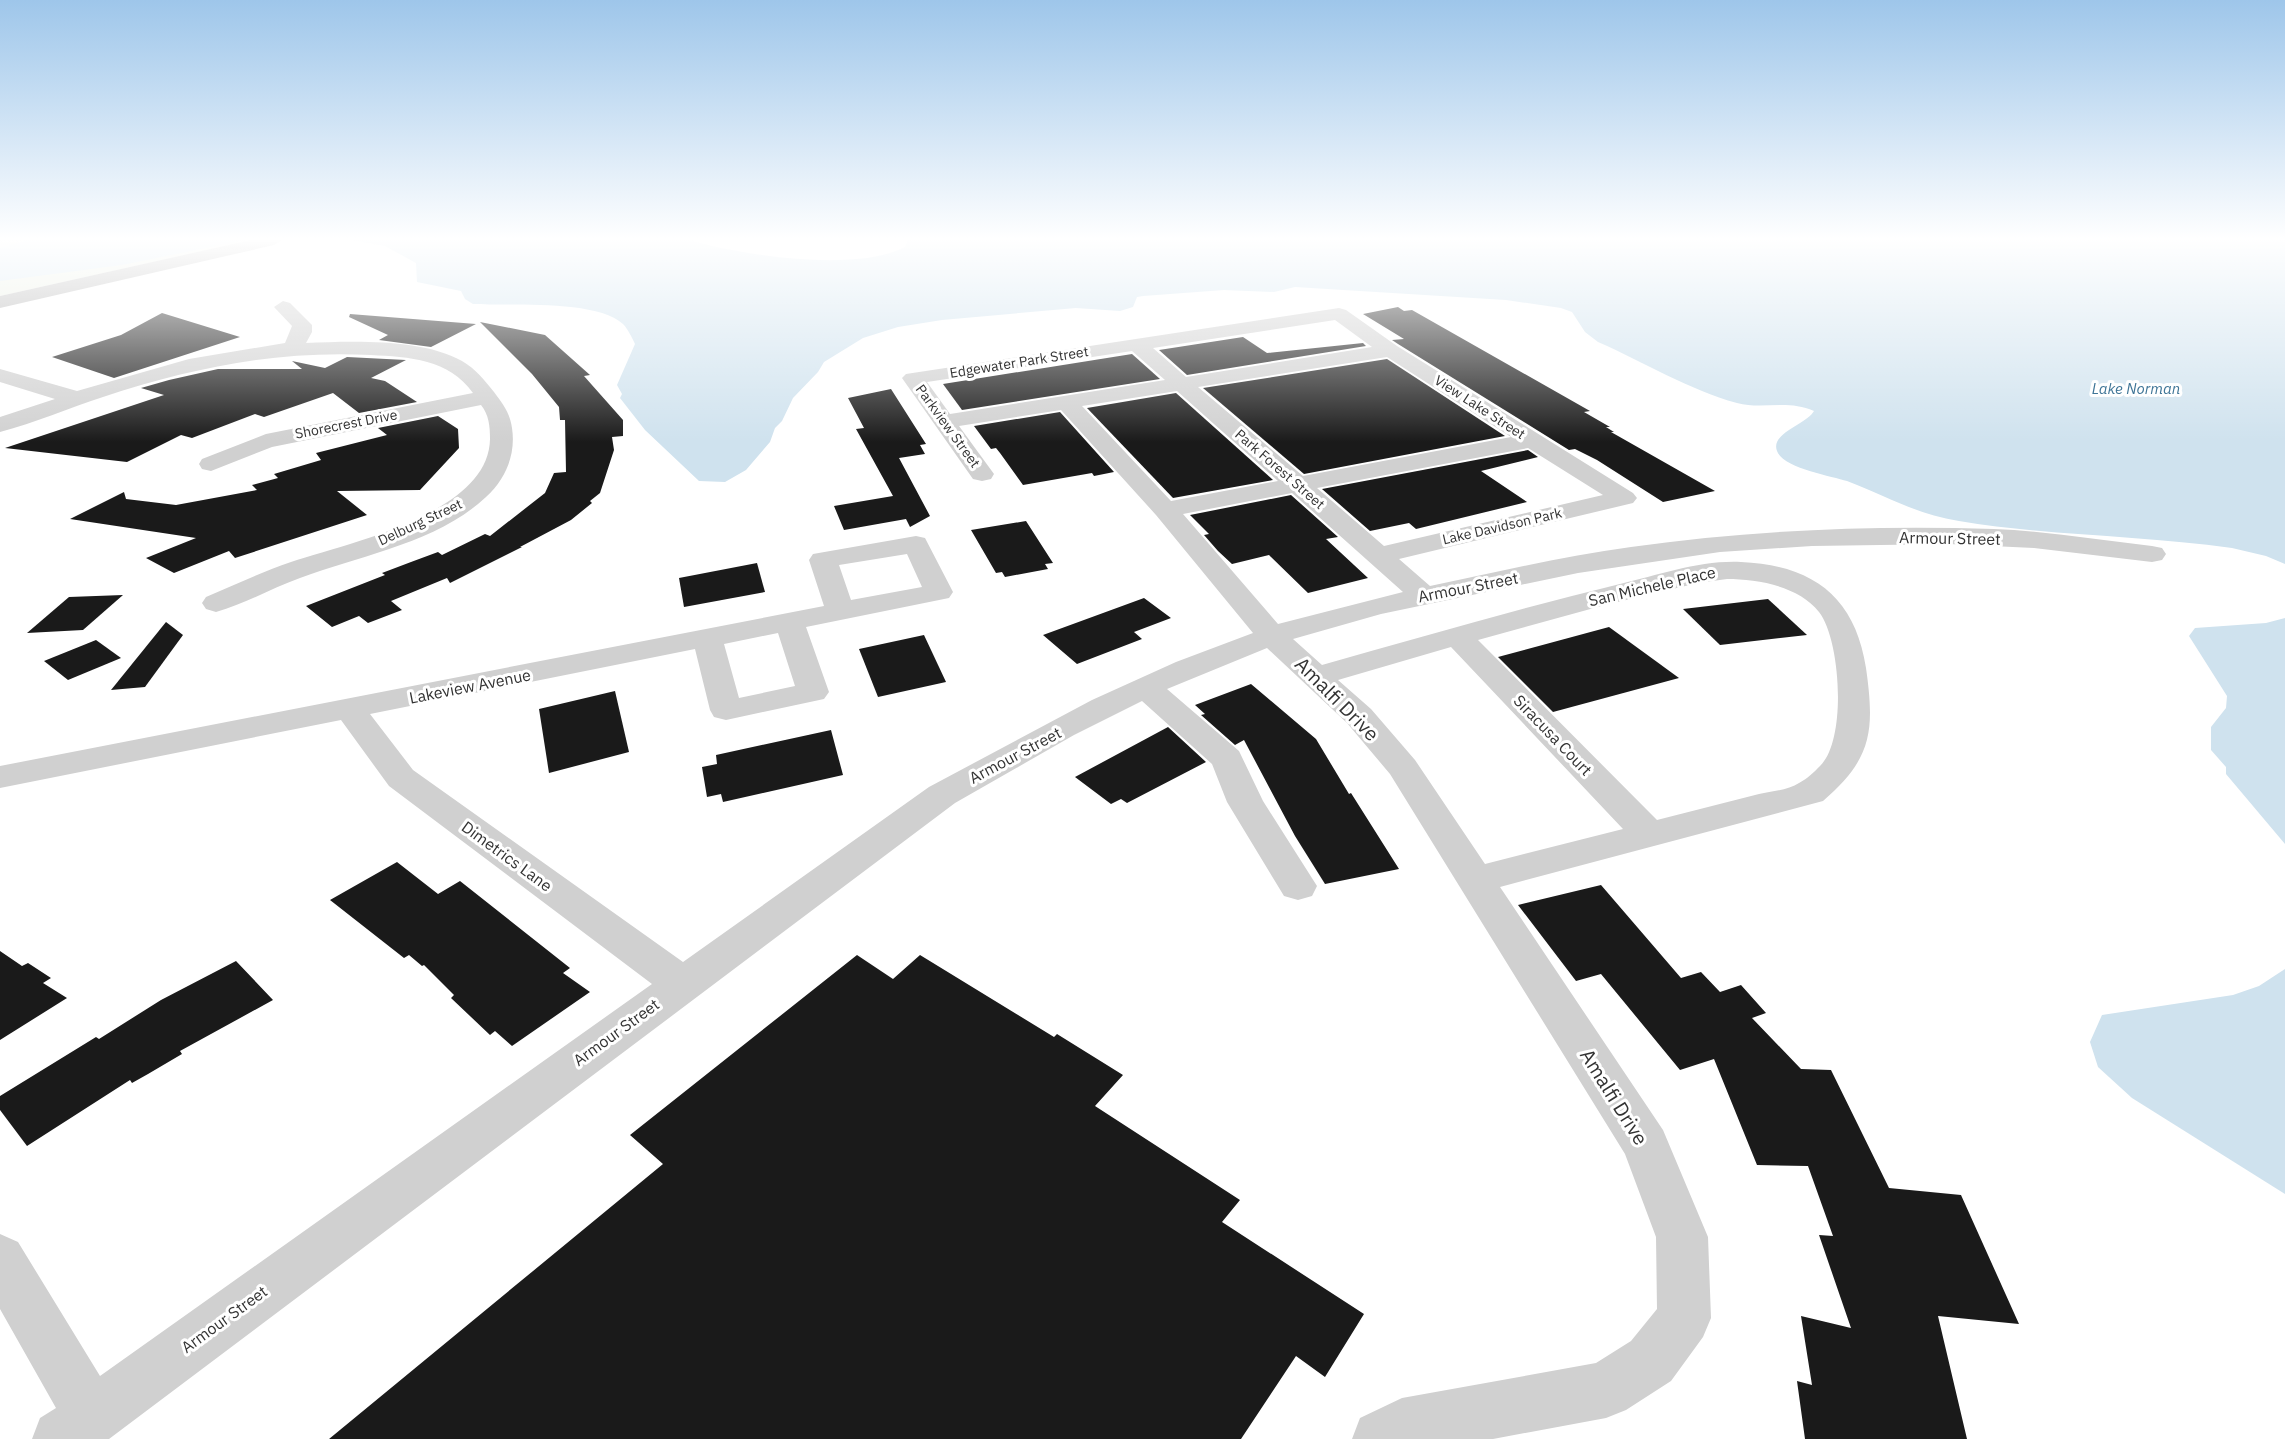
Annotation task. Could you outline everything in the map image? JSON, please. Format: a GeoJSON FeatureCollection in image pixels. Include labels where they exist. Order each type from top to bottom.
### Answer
{"type":"FeatureCollection","features":[{"type":"Feature","properties":{"kind":"street"},"geometry":{"type":"LineString","coordinates":[[284,307],[299,319],[302,325],[302,332],[293,347]]}},
{"type":"Feature","properties":{"kind":"street","name":"Edgewater Park Street"},"geometry":{"type":"LineString","coordinates":[[913,378],[1339,314]]}},
{"type":"Feature","properties":{"kind":"street","name":"View Lake Street"},"geometry":{"type":"LineString","coordinates":[[1339,314],[1390,350],[1624,498]]}},
{"type":"Feature","properties":{"kind":"street","name":"Park Forest Street"},"geometry":{"type":"LineString","coordinates":[[1136,344],[1424,595]]}},
{"type":"Feature","properties":{"kind":"street","name":"Delburg Street"},"geometry":{"type":"LineString","coordinates":[[0,425],[76,398],[190,363],[293,347],[368,348],[434,357],[460,366],[498,413],[503,438],[495,473],[468,500],[398,534],[268,580],[216,603]]}},
{"type":"Feature","properties":{"kind":"street"},"geometry":{"type":"LineString","coordinates":[[943,422],[1390,350]]}},
{"type":"Feature","properties":{"kind":"street"},"geometry":{"type":"LineString","coordinates":[[0,375],[76,398]]}},
{"type":"Feature","properties":{"kind":"street","name":"Parkview Street"},"geometry":{"type":"LineString","coordinates":[[913,378],[982,474]]}},
{"type":"Feature","properties":{"kind":"street","name":"Shorecrest Drive"},"geometry":{"type":"LineString","coordinates":[[210,464],[266,441],[486,397]]}},
{"type":"Feature","properties":{"kind":"street","name":"Amalfi Drive"},"geometry":{"type":"LineString","coordinates":[[1067,403],[1165,510],[1272,636],[1359,716],[1403,768],[1646,1145],[1682,1237],[1684,1318],[1651,1362],[1606,1390],[1402,1427],[1382,1439]]}},
{"type":"Feature","properties":{"kind":"street"},"geometry":{"type":"LineString","coordinates":[[1165,510],[1532,440]]}},
{"type":"Feature","properties":{"kind":"street","name":"Lake Davidson Park"},"geometry":{"type":"LineString","coordinates":[[1379,555],[1624,498]]}},
{"type":"Feature","properties":{"kind":"street","name":"Armour Street"},"geometry":{"type":"LineString","coordinates":[[76,1427],[942,795],[999,761],[1189,668],[1272,636],[1424,595],[1630,555],[1770,541],[1893,537],[1997,537],[2152,554]]}},
{"type":"Feature","properties":{"kind":"street","name":"Lakeview Avenue"},"geometry":{"type":"LineString","coordinates":[[0,777],[708,640],[939,592],[916,544],[823,560],[841,612]]}},
{"type":"Feature","properties":{"kind":"street","name":"San Michele Place"},"geometry":{"type":"LineString","coordinates":[[1316,676],[1598,598],[1724,569],[1755,572],[1780,578],[1809,590],[1831,608],[1843,626],[1850,658],[1853,734],[1847,755],[1830,777],[1810,793],[1474,880]]}},
{"type":"Feature","properties":{"kind":"street"},"geometry":{"type":"LineString","coordinates":[[708,640],[726,710],[813,692],[790,623]]}},
{"type":"Feature","properties":{"kind":"street","name":"Siracusa Court"},"geometry":{"type":"LineString","coordinates":[[1458,637],[1648,834]]}},
{"type":"Feature","properties":{"kind":"street"},"geometry":{"type":"LineString","coordinates":[[1147,688],[1227,759],[1245,801],[1298,886]]}},
{"type":"Feature","properties":{"kind":"street","name":"Dimetrics Lane"},"geometry":{"type":"LineString","coordinates":[[350,710],[401,778],[682,984]]}},
{"type":"Feature","properties":{"kind":"street"},"geometry":{"type":"LineString","coordinates":[[0,1259],[76,1427]]}},
{"type":"Feature","properties":{"kind":"water"},"geometry":{"type":"Polygon","coordinates":[[[574,307],[1133,307],[1120,311],[1076,308],[942,320],[898,327],[863,338],[824,362],[818,372],[793,398],[782,421],[775,428],[770,442],[746,470],[725,482],[699,481],[645,430],[620,398],[622,394],[617,385],[635,344],[623,324],[610,316],[574,307]]]}},
{"type":"Feature","properties":{"kind":"water","name":"Lake Norman"},"geometry":{"type":"Polygon","coordinates":[[[1555,307],[2285,307],[2285,564],[2266,556],[2232,548],[1993,526],[1929,514],[1847,481],[1798,467],[1781,457],[1776,445],[1779,439],[1814,411],[1804,407],[1785,405],[1747,405],[1702,391],[1598,342],[1585,332],[1572,312],[1555,307]]]}},
{"type":"Feature","properties":{"kind":"water"},"geometry":{"type":"Polygon","coordinates":[[[2285,618],[2285,844],[2226,774],[2226,767],[2211,750],[2211,727],[2226,708],[2227,696],[2189,636],[2195,628],[2266,623],[2285,618]]]}},
{"type":"Feature","properties":{"kind":"water"},"geometry":{"type":"Polygon","coordinates":[[[2285,969],[2285,1194],[2132,1098],[2098,1067],[2090,1042],[2102,1015],[2233,995],[2259,986],[2285,969]]]}},
{"type":"Feature","properties":{"kind":"building"},"geometry":{"type":"Polygon","coordinates":[[[1397,307],[1404,311],[1412,310],[1590,411],[1584,412],[1610,427],[1606,427],[1614,432],[1611,432],[1715,491],[1663,502],[1597,460],[1575,449],[1569,450],[1398,344],[1392,340],[1404,339],[1363,314],[1397,307]]]}},
{"type":"Feature","properties":{"kind":"building"},"geometry":{"type":"Polygon","coordinates":[[[162,313],[240,337],[114,378],[52,357],[121,335],[162,313]]]}},
{"type":"Feature","properties":{"kind":"building"},"geometry":{"type":"Polygon","coordinates":[[[350,314],[476,324],[431,347],[379,340],[388,335],[349,317],[350,314]]]}},
{"type":"Feature","properties":{"kind":"building"},"geometry":{"type":"Polygon","coordinates":[[[480,322],[545,335],[590,375],[584,376],[623,420],[623,436],[612,437],[614,450],[600,493],[590,501],[592,503],[571,520],[520,547],[522,547],[450,583],[447,578],[391,601],[402,610],[368,623],[359,616],[332,627],[306,606],[385,575],[382,573],[438,552],[442,555],[485,534],[490,536],[545,493],[554,473],[566,472],[565,420],[560,420],[559,407],[532,374],[480,322]]]}},
{"type":"Feature","properties":{"kind":"building"},"geometry":{"type":"Polygon","coordinates":[[[1243,337],[1267,353],[1363,343],[1366,346],[1187,375],[1159,350],[1243,337]]]}},
{"type":"Feature","properties":{"kind":"building"},"geometry":{"type":"Polygon","coordinates":[[[1132,354],[1160,379],[962,410],[943,384],[1132,354]]]}},
{"type":"Feature","properties":{"kind":"building"},"geometry":{"type":"Polygon","coordinates":[[[347,357],[406,360],[371,378],[385,381],[417,402],[359,413],[333,393],[264,417],[255,414],[192,438],[181,435],[127,462],[5,448],[164,395],[141,388],[169,380],[218,369],[302,369],[292,361],[325,368],[347,357]]]}},
{"type":"Feature","properties":{"kind":"building"},"geometry":{"type":"Polygon","coordinates":[[[1387,359],[1505,436],[1304,474],[1203,388],[1387,359]]]}},
{"type":"Feature","properties":{"kind":"building"},"geometry":{"type":"Polygon","coordinates":[[[891,389],[926,444],[920,445],[925,454],[899,458],[930,516],[910,527],[906,519],[844,530],[834,506],[893,496],[856,429],[864,428],[848,398],[891,389]]]}},
{"type":"Feature","properties":{"kind":"building"},"geometry":{"type":"Polygon","coordinates":[[[1176,393],[1273,480],[1173,498],[1087,408],[1176,393]]]}},
{"type":"Feature","properties":{"kind":"building"},"geometry":{"type":"Polygon","coordinates":[[[1060,412],[1114,472],[1094,476],[1092,473],[1023,485],[996,448],[991,449],[974,426],[1060,412]]]}},
{"type":"Feature","properties":{"kind":"building"},"geometry":{"type":"Polygon","coordinates":[[[438,416],[458,429],[459,448],[420,490],[337,491],[367,515],[235,558],[229,551],[174,573],[146,558],[196,538],[70,519],[124,492],[126,499],[176,505],[257,490],[252,485],[278,478],[274,474],[321,460],[316,453],[387,435],[378,428],[438,416]]]}},
{"type":"Feature","properties":{"kind":"building"},"geometry":{"type":"Polygon","coordinates":[[[1528,450],[1538,457],[1481,471],[1527,502],[1416,529],[1409,523],[1370,531],[1322,489],[1528,450]]]}},
{"type":"Feature","properties":{"kind":"building"},"geometry":{"type":"Polygon","coordinates":[[[1291,495],[1338,537],[1326,539],[1368,578],[1308,593],[1269,555],[1232,564],[1204,535],[1209,534],[1190,515],[1291,495]]]}},
{"type":"Feature","properties":{"kind":"building"},"geometry":{"type":"Polygon","coordinates":[[[1026,521],[1053,563],[1045,564],[1048,569],[1005,577],[1002,572],[996,573],[971,530],[1026,521]]]}},
{"type":"Feature","properties":{"kind":"building"},"geometry":{"type":"Polygon","coordinates":[[[757,563],[765,592],[684,607],[679,578],[757,563]]]}},
{"type":"Feature","properties":{"kind":"building"},"geometry":{"type":"Polygon","coordinates":[[[123,595],[83,630],[27,633],[69,597],[123,595]]]}},
{"type":"Feature","properties":{"kind":"building"},"geometry":{"type":"Polygon","coordinates":[[[1144,598],[1171,618],[1134,632],[1142,639],[1077,664],[1043,635],[1144,598]]]}},
{"type":"Feature","properties":{"kind":"building"},"geometry":{"type":"Polygon","coordinates":[[[1768,599],[1807,635],[1720,645],[1683,609],[1768,599]]]}},
{"type":"Feature","properties":{"kind":"building"},"geometry":{"type":"Polygon","coordinates":[[[166,622],[183,635],[145,687],[111,690],[166,622]]]}},
{"type":"Feature","properties":{"kind":"building"},"geometry":{"type":"Polygon","coordinates":[[[1609,627],[1679,678],[1553,712],[1498,657],[1609,627]]]}},
{"type":"Feature","properties":{"kind":"building"},"geometry":{"type":"Polygon","coordinates":[[[924,635],[946,682],[878,697],[859,649],[924,635]]]}},
{"type":"Feature","properties":{"kind":"building"},"geometry":{"type":"Polygon","coordinates":[[[96,640],[121,658],[68,680],[44,661],[96,640]]]}},
{"type":"Feature","properties":{"kind":"building"},"geometry":{"type":"Polygon","coordinates":[[[1251,684],[1316,739],[1399,869],[1325,884],[1295,836],[1244,740],[1235,745],[1201,715],[1205,714],[1195,705],[1251,684]]]}},
{"type":"Feature","properties":{"kind":"building"},"geometry":{"type":"Polygon","coordinates":[[[615,691],[629,752],[549,773],[539,709],[615,691]]]}},
{"type":"Feature","properties":{"kind":"building"},"geometry":{"type":"Polygon","coordinates":[[[1168,727],[1206,762],[1127,803],[1121,799],[1111,804],[1075,777],[1168,727]]]}},
{"type":"Feature","properties":{"kind":"building"},"geometry":{"type":"Polygon","coordinates":[[[831,730],[843,775],[723,802],[721,794],[707,797],[702,767],[717,764],[716,755],[831,730]]]}},
{"type":"Feature","properties":{"kind":"building"},"geometry":{"type":"Polygon","coordinates":[[[397,862],[438,894],[460,881],[570,968],[563,973],[590,992],[512,1046],[495,1031],[490,1035],[451,998],[454,995],[424,965],[422,966],[409,955],[404,958],[330,900],[397,862]]]}},
{"type":"Feature","properties":{"kind":"building"},"geometry":{"type":"Polygon","coordinates":[[[1601,885],[1681,978],[1701,972],[1720,992],[1741,985],[1766,1013],[1752,1018],[1801,1069],[1831,1070],[1889,1188],[1961,1195],[2019,1324],[1938,1316],[1967,1439],[1805,1439],[1797,1381],[1812,1385],[1801,1316],[1851,1328],[1819,1235],[1833,1236],[1808,1166],[1757,1165],[1714,1059],[1680,1070],[1601,974],[1576,981],[1518,905],[1601,885]]]}},
{"type":"Feature","properties":{"kind":"building"},"geometry":{"type":"Polygon","coordinates":[[[0,951],[22,966],[28,963],[51,978],[43,983],[67,998],[0,1040],[0,951]]]}},
{"type":"Feature","properties":{"kind":"building"},"geometry":{"type":"Polygon","coordinates":[[[857,955],[893,979],[920,955],[1054,1037],[1057,1034],[1123,1075],[1095,1106],[1240,1200],[1222,1222],[1364,1314],[1325,1377],[1296,1356],[1241,1439],[329,1439],[663,1164],[630,1135],[857,955]]]}},
{"type":"Feature","properties":{"kind":"building"},"geometry":{"type":"Polygon","coordinates":[[[236,961],[273,1000],[180,1051],[182,1054],[132,1083],[130,1080],[27,1146],[0,1110],[0,1096],[96,1037],[99,1039],[161,1000],[236,961]]]}}]}
